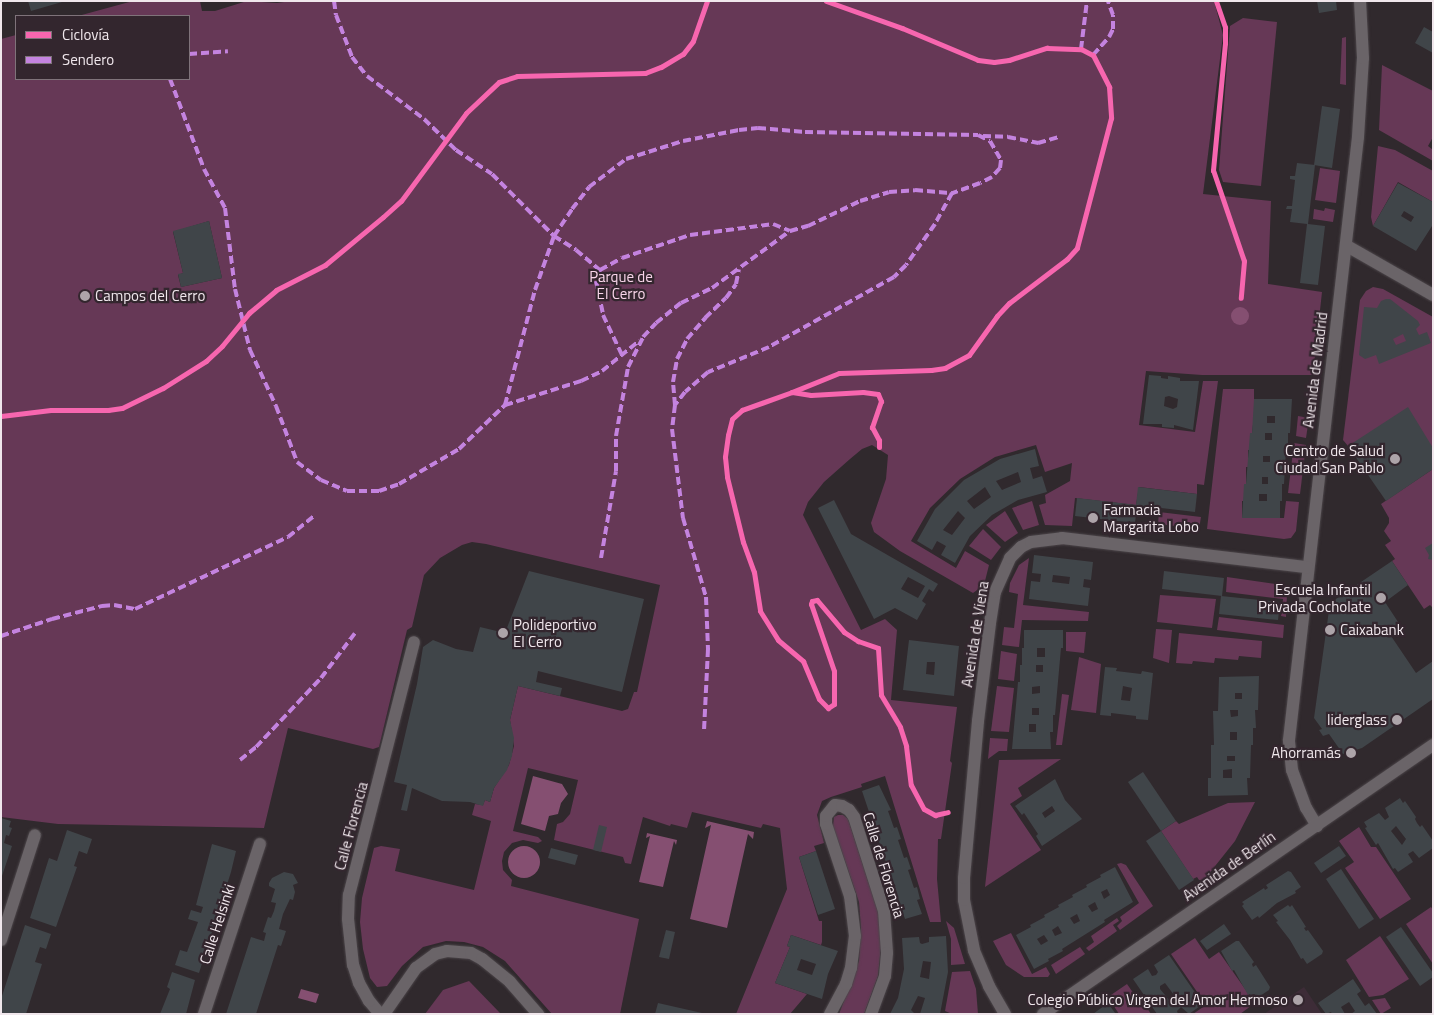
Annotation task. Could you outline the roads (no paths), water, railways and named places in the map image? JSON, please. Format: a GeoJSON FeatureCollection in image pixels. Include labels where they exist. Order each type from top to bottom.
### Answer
{"type":"FeatureCollection","features":[{"type":"Feature","properties":{"kind":"street","name":"Avenida de Madrid"},"geometry":{"type":"LineString","coordinates":[[1317,826],[1306,808],[1292,770],[1289,740],[1307,567],[1347,246],[1363,58],[1360,1]]}},
{"type":"Feature","properties":{"kind":"street"},"geometry":{"type":"LineString","coordinates":[[1347,246],[1433,295]]}},
{"type":"Feature","properties":{"kind":"street","name":"Avenida de Viena"},"geometry":{"type":"LineString","coordinates":[[1005,1014],[989,986],[974,950],[965,908],[964,878],[978,721],[990,623],[995,592],[1010,558],[1021,547],[1031,542],[1062,538],[1307,567]]}},
{"type":"Feature","properties":{"kind":"street","name":"Calle Florencia"},"geometry":{"type":"LineString","coordinates":[[414,642],[349,895],[348,919],[354,965],[359,983],[369,1001],[382,1014],[416,968],[435,954],[447,951],[471,953],[493,966],[538,1014]]}},
{"type":"Feature","properties":{"kind":"street","name":"Avenida de Berlín"},"geometry":{"type":"LineString","coordinates":[[1043,1014],[1433,745]]}},
{"type":"Feature","properties":{"kind":"street","name":"Calle de Florencia"},"geometry":{"type":"LineString","coordinates":[[830,1014],[846,984],[851,968],[855,936],[850,896],[826,824],[826,816],[836,805],[849,810],[854,816],[884,911],[887,953],[885,976],[871,1014]]}},
{"type":"Feature","properties":{"kind":"street"},"geometry":{"type":"LineString","coordinates":[[1,940],[35,835]]}},
{"type":"Feature","properties":{"kind":"street","name":"Calle Helsinki"},"geometry":{"type":"LineString","coordinates":[[204,1014],[260,844]]}},
{"type":"Feature","properties":{"kind":"place","name":"Campos del Cerro"},"geometry":{"type":"Point","coordinates":[85,296]}},
{"type":"Feature","properties":{"kind":"place","name":"Centro de Salud Ciudad San Pablo"},"geometry":{"type":"Point","coordinates":[1395,459]}},
{"type":"Feature","properties":{"kind":"place","name":"Farmacia Margarita Lobo"},"geometry":{"type":"Point","coordinates":[1093,518]}},
{"type":"Feature","properties":{"kind":"place","name":"Escuela Infantil Privada Cocholate"},"geometry":{"type":"Point","coordinates":[1381,598]}},
{"type":"Feature","properties":{"kind":"place","name":"Caixabank"},"geometry":{"type":"Point","coordinates":[1330,630]}},
{"type":"Feature","properties":{"kind":"place","name":"Polideportivo El Cerro"},"geometry":{"type":"Point","coordinates":[503,633]}},
{"type":"Feature","properties":{"kind":"place","name":"liderglass"},"geometry":{"type":"Point","coordinates":[1397,720]}},
{"type":"Feature","properties":{"kind":"place","name":"Ahorramás"},"geometry":{"type":"Point","coordinates":[1351,753]}},
{"type":"Feature","properties":{"kind":"place","name":"Colegio Público Virgen del Amor Hermoso"},"geometry":{"type":"Point","coordinates":[1298,1000]}},
{"type":"Feature","properties":{"kind":"park label","name":"Parque de El Cerro"},"geometry":{"type":"Point","coordinates":[621,284]}}]}
